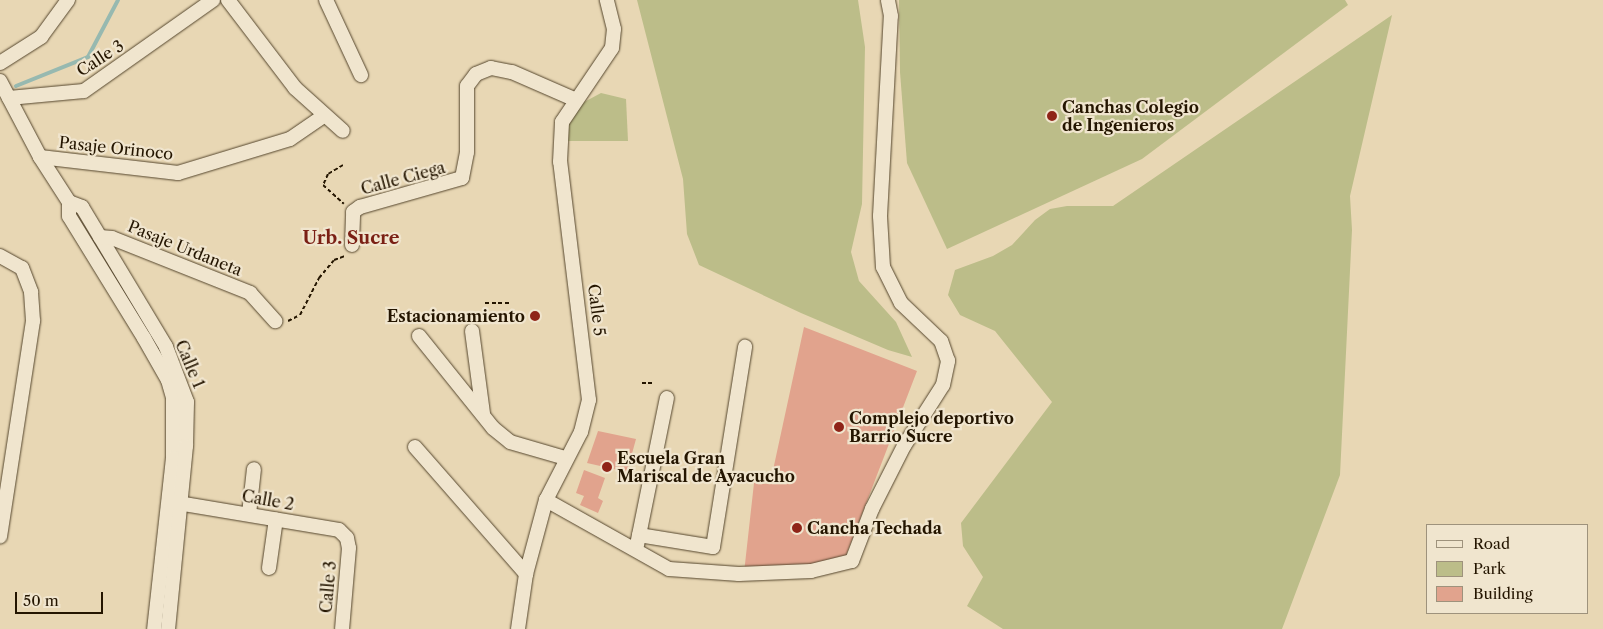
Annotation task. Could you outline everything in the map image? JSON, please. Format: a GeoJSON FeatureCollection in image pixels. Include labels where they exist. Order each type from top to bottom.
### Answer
{"type":"FeatureCollection","features":[{"type":"Feature","properties":{"kind":"street"},"geometry":{"type":"LineString","coordinates":[[0,63],[41,37],[68,0]]}},
{"type":"Feature","properties":{"kind":"street","name":"Calle 3"},"geometry":{"type":"LineString","coordinates":[[9,98],[84,91],[213,0]]}},
{"type":"Feature","properties":{"kind":"street"},"geometry":{"type":"LineString","coordinates":[[228,0],[295,88],[343,131]]}},
{"type":"Feature","properties":{"kind":"street"},"geometry":{"type":"LineString","coordinates":[[326,0],[361,75]]}},
{"type":"Feature","properties":{"kind":"street","name":"Calle 5"},"geometry":{"type":"LineString","coordinates":[[518,629],[526,574],[546,500],[581,432],[589,400],[560,162],[562,122],[612,48],[614,30],[607,0]]}},
{"type":"Feature","properties":{"kind":"street"},"geometry":{"type":"LineString","coordinates":[[546,500],[669,569],[695,572],[811,571],[852,561],[876,501],[904,446],[943,385],[948,361],[941,341],[901,303],[883,268],[880,216],[892,16],[888,0]]}},
{"type":"Feature","properties":{"kind":"street","name":"Calle Ciega"},"geometry":{"type":"LineString","coordinates":[[351,251],[353,212],[360,207],[410,191],[460,181],[463,175],[467,86],[476,74],[491,68],[512,72],[576,100]]}},
{"type":"Feature","properties":{"kind":"street"},"geometry":{"type":"LineString","coordinates":[[0,80],[9,98]]}},
{"type":"Feature","properties":{"kind":"street","name":"Calle 1"},"geometry":{"type":"LineString","coordinates":[[9,98],[40,157],[68,202],[69,216],[168,380],[173,398],[176,502],[168,629]]}},
{"type":"Feature","properties":{"kind":"street","name":"Pasaje Orinoco"},"geometry":{"type":"LineString","coordinates":[[40,157],[178,174],[290,139],[325,115]]}},
{"type":"Feature","properties":{"kind":"street","name":"Calle 1"},"geometry":{"type":"LineString","coordinates":[[68,202],[82,207],[166,347],[184,389],[188,416],[176,502],[154,629]]}},
{"type":"Feature","properties":{"kind":"street","name":"Pasaje Urdaneta"},"geometry":{"type":"LineString","coordinates":[[100,237],[112,238],[250,293],[281,321]]}},
{"type":"Feature","properties":{"kind":"street"},"geometry":{"type":"LineString","coordinates":[[0,256],[22,268],[32,301],[33,321],[6,448],[0,536]]}},
{"type":"Feature","properties":{"kind":"street"},"geometry":{"type":"LineString","coordinates":[[472,331],[483,414]]}},
{"type":"Feature","properties":{"kind":"street"},"geometry":{"type":"LineString","coordinates":[[419,336],[483,414],[510,442],[566,458]]}},
{"type":"Feature","properties":{"kind":"street"},"geometry":{"type":"LineString","coordinates":[[639,536],[713,547],[745,347]]}},
{"type":"Feature","properties":{"kind":"street"},"geometry":{"type":"LineString","coordinates":[[636,551],[667,398]]}},
{"type":"Feature","properties":{"kind":"street"},"geometry":{"type":"LineString","coordinates":[[415,447],[526,574]]}},
{"type":"Feature","properties":{"kind":"street"},"geometry":{"type":"LineString","coordinates":[[249,514],[254,469]]}},
{"type":"Feature","properties":{"kind":"street","name":"Calle 2"},"geometry":{"type":"LineString","coordinates":[[176,502],[339,530],[347,538],[349,548]]}},
{"type":"Feature","properties":{"kind":"street"},"geometry":{"type":"LineString","coordinates":[[268,568],[276,519]]}},
{"type":"Feature","properties":{"kind":"street","name":"Calle 3"},"geometry":{"type":"LineString","coordinates":[[342,629],[349,548]]}},
{"type":"Feature","properties":{"kind":"path"},"geometry":{"type":"LineString","coordinates":[[343,165],[328,174],[323,185],[353,212]]}},
{"type":"Feature","properties":{"kind":"path"},"geometry":{"type":"LineString","coordinates":[[281,321],[300,315],[319,278],[334,260],[351,251]]}},
{"type":"Feature","properties":{"kind":"path"},"geometry":{"type":"LineString","coordinates":[[485,304],[509,303]]}},
{"type":"Feature","properties":{"kind":"path"},"geometry":{"type":"LineString","coordinates":[[642,383],[655,383]]}},
{"type":"Feature","properties":{"kind":"green space"},"geometry":{"type":"Polygon","coordinates":[[[637,0],[858,0],[865,47],[862,204],[851,252],[859,281],[896,322],[912,357],[888,350],[801,313],[699,265],[687,234],[683,179],[637,0]]]}},
{"type":"Feature","properties":{"kind":"green space","name":"Canchas Colegio de Ingenieros"},"geometry":{"type":"Polygon","coordinates":[[[899,0],[1345,0],[1348,5],[1142,159],[947,249],[907,163],[900,72],[899,0]]]}},
{"type":"Feature","properties":{"kind":"green space"},"geometry":{"type":"Polygon","coordinates":[[[1392,15],[1350,196],[1352,230],[1340,475],[1282,629],[1003,629],[967,606],[983,577],[963,546],[961,523],[1052,402],[995,331],[960,315],[948,295],[955,270],[993,256],[1012,245],[1035,220],[1050,209],[1067,206],[1113,206],[1392,15]]]}},
{"type":"Feature","properties":{"kind":"green space"},"geometry":{"type":"Polygon","coordinates":[[[601,93],[626,99],[628,141],[567,141],[566,125],[573,108],[601,93]]]}},
{"type":"Feature","properties":{"kind":"building","name":"Complejo deportivo Barrio Sucre"},"geometry":{"type":"Polygon","coordinates":[[[804,327],[917,371],[842,566],[744,573],[754,483],[770,484],[804,327]]]}},
{"type":"Feature","properties":{"kind":"building"},"geometry":{"type":"Polygon","coordinates":[[[598,431],[636,439],[627,472],[587,463],[598,431]]]}},
{"type":"Feature","properties":{"kind":"building"},"geometry":{"type":"Polygon","coordinates":[[[584,470],[605,478],[598,498],[603,501],[598,513],[580,505],[584,496],[576,493],[584,470]]]}},
{"type":"Feature","properties":{"kind":"waterway"},"geometry":{"type":"LineString","coordinates":[[16,86],[88,57],[118,0]]}},
{"type":"Feature","properties":{"kind":"place","name":"Canchas Colegio de Ingenieros"},"geometry":{"type":"Point","coordinates":[1052,116]}},
{"type":"Feature","properties":{"kind":"place","name":"Estacionamiento"},"geometry":{"type":"Point","coordinates":[535,316]}},
{"type":"Feature","properties":{"kind":"place","name":"Complejo deportivo Barrio Sucre"},"geometry":{"type":"Point","coordinates":[839,427]}},
{"type":"Feature","properties":{"kind":"place","name":"Escuela Gran Mariscal de Ayacucho"},"geometry":{"type":"Point","coordinates":[607,467]}},
{"type":"Feature","properties":{"kind":"place","name":"Cancha Techada"},"geometry":{"type":"Point","coordinates":[797,528]}},
{"type":"Feature","properties":{"kind":"district","name":"Urb. Sucre"},"geometry":{"type":"Point","coordinates":[351,238]}}]}
